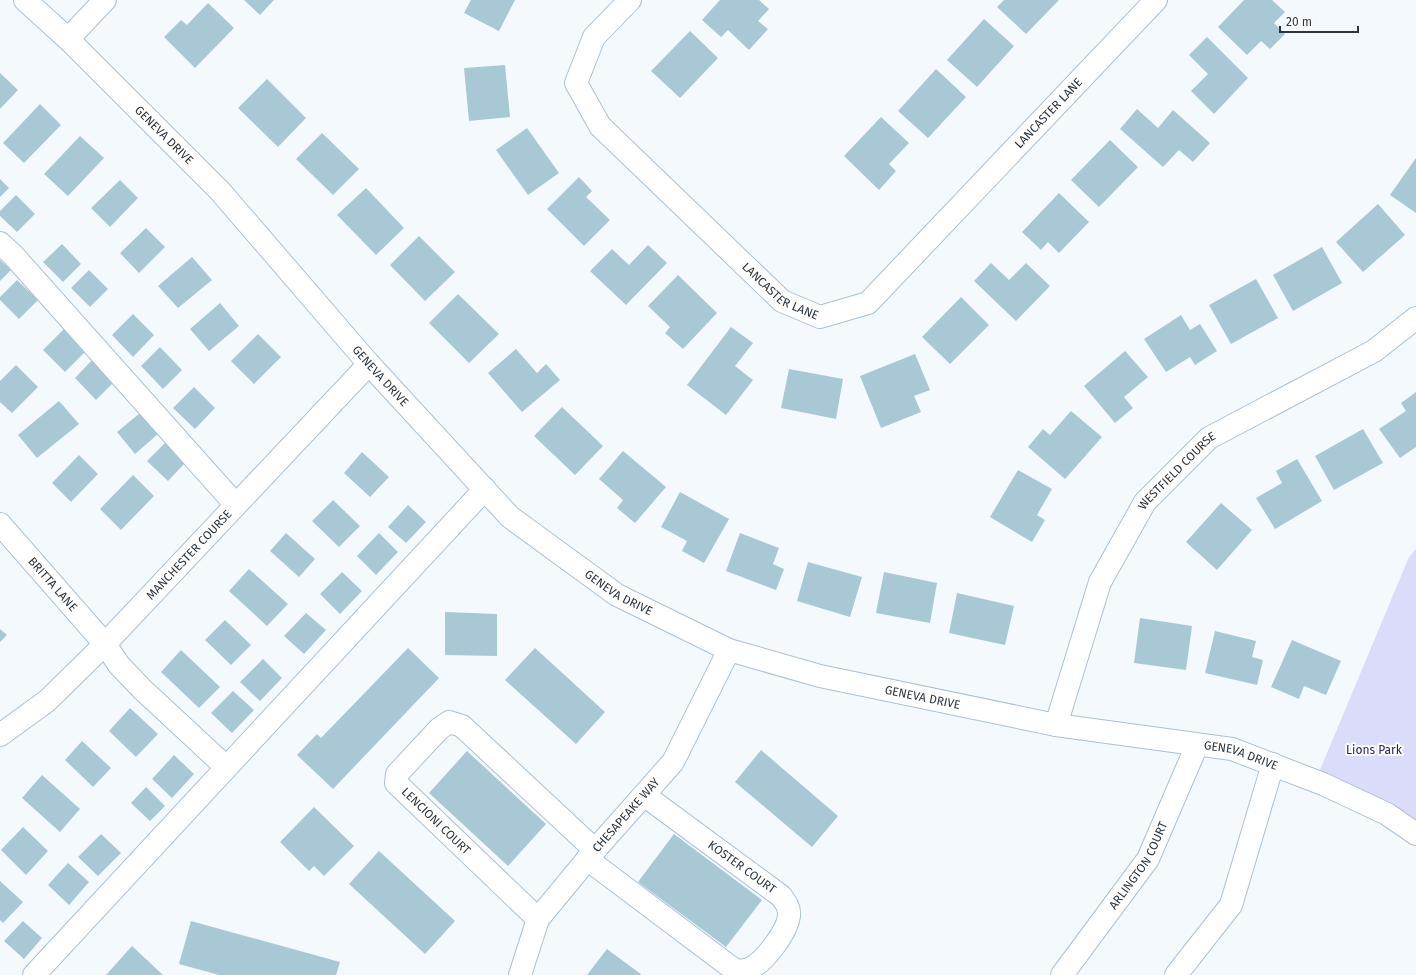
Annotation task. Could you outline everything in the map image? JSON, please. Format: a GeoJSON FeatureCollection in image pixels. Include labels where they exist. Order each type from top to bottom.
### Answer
{"type":"FeatureCollection","features":[{"type":"Feature","properties":{"kind":"street","name":"GENEVA DRIVE"},"geometry":{"type":"LineString","coordinates":[[25,0],[68,39],[220,191],[369,364],[510,517],[617,595],[729,650],[820,676],[1056,725],[1232,749],[1323,784],[1387,814],[1416,834]]}},
{"type":"Feature","properties":{"kind":"street"},"geometry":{"type":"LineString","coordinates":[[68,39],[105,0]]}},
{"type":"Feature","properties":{"kind":"street","name":"LANCASTER LANE"},"geometry":{"type":"LineString","coordinates":[[630,0],[594,37],[576,83],[600,126],[782,300],[820,317],[868,302],[1156,0]]}},
{"type":"Feature","properties":{"kind":"street"},"geometry":{"type":"LineString","coordinates":[[0,243],[29,273],[236,505]]}},
{"type":"Feature","properties":{"kind":"street","name":"WESTFIELD COURSE"},"geometry":{"type":"LineString","coordinates":[[1056,725],[1100,582],[1145,502],[1209,438],[1374,351],[1416,318]]}},
{"type":"Feature","properties":{"kind":"street","name":"MANCHESTER COURSE"},"geometry":{"type":"LineString","coordinates":[[0,735],[47,701],[105,644],[369,364]]}},
{"type":"Feature","properties":{"kind":"street"},"geometry":{"type":"LineString","coordinates":[[34,975],[485,489]]}},
{"type":"Feature","properties":{"kind":"street","name":"BRITTA LANE"},"geometry":{"type":"LineString","coordinates":[[0,524],[105,644],[119,665],[143,690],[226,768]]}},
{"type":"Feature","properties":{"kind":"street","name":"CHESAPEAKE WAY"},"geometry":{"type":"LineString","coordinates":[[520,975],[538,919],[591,854],[673,762],[729,650]]}},
{"type":"Feature","properties":{"kind":"street","name":"LENCIONI COURT"},"geometry":{"type":"LineString","coordinates":[[538,919],[396,783],[397,774],[439,729],[449,722],[462,726],[591,854]]}},
{"type":"Feature","properties":{"kind":"street","name":"ARLINGTON COURT"},"geometry":{"type":"LineString","coordinates":[[1062,975],[1148,859],[1197,745]]}},
{"type":"Feature","properties":{"kind":"street"},"geometry":{"type":"LineString","coordinates":[[1176,975],[1231,905],[1272,764]]}},
{"type":"Feature","properties":{"kind":"street","name":"KOSTER COURT"},"geometry":{"type":"LineString","coordinates":[[591,854],[736,970],[750,970],[762,960],[784,930],[789,916],[788,906],[782,896],[644,795]]}},
{"type":"Feature","properties":{"kind":"green space","name":"Lions Park"},"geometry":{"type":"Polygon","coordinates":[[[1416,549],[1416,822],[1320,770],[1409,557],[1416,549]]]}},
{"type":"Feature","properties":{"kind":"building"},"geometry":{"type":"Polygon","coordinates":[[[244,0],[274,0],[260,15],[244,0]]]}},
{"type":"Feature","properties":{"kind":"building"},"geometry":{"type":"Polygon","coordinates":[[[471,0],[515,0],[499,31],[464,13],[471,0]]]}},
{"type":"Feature","properties":{"kind":"building"},"geometry":{"type":"Polygon","coordinates":[[[720,0],[759,0],[769,9],[758,21],[768,29],[749,50],[728,30],[721,37],[702,20],[720,0]]]}},
{"type":"Feature","properties":{"kind":"building"},"geometry":{"type":"Polygon","coordinates":[[[1004,0],[1059,0],[1026,34],[997,7],[1004,0]]]}},
{"type":"Feature","properties":{"kind":"building"},"geometry":{"type":"Polygon","coordinates":[[[1244,0],[1272,0],[1285,12],[1274,23],[1285,34],[1270,49],[1261,41],[1247,55],[1218,27],[1244,0]]]}},
{"type":"Feature","properties":{"kind":"building"},"geometry":{"type":"Polygon","coordinates":[[[208,3],[234,28],[195,68],[164,37],[181,20],[187,25],[208,3]]]}},
{"type":"Feature","properties":{"kind":"building"},"geometry":{"type":"Polygon","coordinates":[[[984,19],[1014,46],[977,87],[947,60],[984,19]]]}},
{"type":"Feature","properties":{"kind":"building"},"geometry":{"type":"Polygon","coordinates":[[[690,31],[718,58],[680,98],[651,71],[690,31]]]}},
{"type":"Feature","properties":{"kind":"building"},"geometry":{"type":"Polygon","coordinates":[[[1207,37],[1248,78],[1214,114],[1191,91],[1208,74],[1189,55],[1207,37]]]}},
{"type":"Feature","properties":{"kind":"building"},"geometry":{"type":"Polygon","coordinates":[[[505,65],[510,117],[469,121],[464,68],[505,65]]]}},
{"type":"Feature","properties":{"kind":"building"},"geometry":{"type":"Polygon","coordinates":[[[936,69],[966,97],[928,138],[898,111],[936,69]]]}},
{"type":"Feature","properties":{"kind":"building"},"geometry":{"type":"Polygon","coordinates":[[[0,73],[18,90],[0,109],[0,73]]]}},
{"type":"Feature","properties":{"kind":"building"},"geometry":{"type":"Polygon","coordinates":[[[267,79],[306,118],[278,147],[238,108],[267,79]]]}},
{"type":"Feature","properties":{"kind":"building"},"geometry":{"type":"Polygon","coordinates":[[[40,104],[61,125],[24,163],[3,143],[40,104]]]}},
{"type":"Feature","properties":{"kind":"building"},"geometry":{"type":"Polygon","coordinates":[[[1137,109],[1158,128],[1173,110],[1210,143],[1193,162],[1179,150],[1163,167],[1120,129],[1137,109]]]}},
{"type":"Feature","properties":{"kind":"building"},"geometry":{"type":"Polygon","coordinates":[[[881,117],[909,143],[889,164],[896,171],[879,190],[844,156],[881,117]]]}},
{"type":"Feature","properties":{"kind":"building"},"geometry":{"type":"Polygon","coordinates":[[[527,128],[559,173],[528,195],[496,150],[527,128]]]}},
{"type":"Feature","properties":{"kind":"building"},"geometry":{"type":"Polygon","coordinates":[[[322,133],[359,169],[333,195],[296,159],[322,133]]]}},
{"type":"Feature","properties":{"kind":"building"},"geometry":{"type":"Polygon","coordinates":[[[80,136],[104,158],[68,196],[44,174],[80,136]]]}},
{"type":"Feature","properties":{"kind":"building"},"geometry":{"type":"Polygon","coordinates":[[[1110,140],[1138,167],[1099,207],[1071,180],[1110,140]]]}},
{"type":"Feature","properties":{"kind":"building"},"geometry":{"type":"Polygon","coordinates":[[[1416,158],[1416,213],[1390,195],[1416,158]]]}},
{"type":"Feature","properties":{"kind":"building"},"geometry":{"type":"Polygon","coordinates":[[[579,177],[592,191],[586,197],[610,220],[584,246],[547,209],[579,177]]]}},
{"type":"Feature","properties":{"kind":"building"},"geometry":{"type":"Polygon","coordinates":[[[0,179],[9,188],[0,197],[0,179]]]}},
{"type":"Feature","properties":{"kind":"building"},"geometry":{"type":"Polygon","coordinates":[[[120,180],[138,198],[110,227],[91,208],[120,180]]]}},
{"type":"Feature","properties":{"kind":"building"},"geometry":{"type":"Polygon","coordinates":[[[366,188],[404,228],[376,255],[337,215],[366,188]]]}},
{"type":"Feature","properties":{"kind":"building"},"geometry":{"type":"Polygon","coordinates":[[[1059,193],[1089,222],[1059,253],[1048,242],[1041,250],[1022,232],[1059,193]]]}},
{"type":"Feature","properties":{"kind":"building"},"geometry":{"type":"Polygon","coordinates":[[[16,195],[35,214],[17,232],[0,216],[0,211],[16,195]]]}},
{"type":"Feature","properties":{"kind":"building"},"geometry":{"type":"Polygon","coordinates":[[[1378,204],[1405,235],[1363,272],[1336,242],[1378,204]]]}},
{"type":"Feature","properties":{"kind":"building"},"geometry":{"type":"Polygon","coordinates":[[[146,228],[165,247],[139,273],[120,253],[146,228]]]}},
{"type":"Feature","properties":{"kind":"building"},"geometry":{"type":"Polygon","coordinates":[[[419,236],[455,272],[425,301],[390,265],[419,236]]]}},
{"type":"Feature","properties":{"kind":"building"},"geometry":{"type":"Polygon","coordinates":[[[62,244],[81,264],[63,282],[43,262],[62,244]]]}},
{"type":"Feature","properties":{"kind":"building"},"geometry":{"type":"Polygon","coordinates":[[[648,245],[667,263],[626,305],[590,271],[612,249],[629,265],[648,245]]]}},
{"type":"Feature","properties":{"kind":"building"},"geometry":{"type":"Polygon","coordinates":[[[1322,247],[1342,283],[1293,311],[1273,275],[1322,247]]]}},
{"type":"Feature","properties":{"kind":"building"},"geometry":{"type":"Polygon","coordinates":[[[192,257],[212,280],[178,308],[158,286],[192,257]]]}},
{"type":"Feature","properties":{"kind":"building"},"geometry":{"type":"Polygon","coordinates":[[[0,260],[11,270],[0,281],[0,260]]]}},
{"type":"Feature","properties":{"kind":"building"},"geometry":{"type":"Polygon","coordinates":[[[991,263],[1009,280],[1026,263],[1050,286],[1016,321],[974,281],[991,263]]]}},
{"type":"Feature","properties":{"kind":"building"},"geometry":{"type":"Polygon","coordinates":[[[89,270],[108,289],[90,307],[71,288],[89,270]]]}},
{"type":"Feature","properties":{"kind":"building"},"geometry":{"type":"Polygon","coordinates":[[[678,275],[717,313],[683,349],[665,333],[670,327],[648,306],[678,275]]]}},
{"type":"Feature","properties":{"kind":"building"},"geometry":{"type":"Polygon","coordinates":[[[1256,279],[1278,318],[1231,344],[1209,305],[1256,279]]]}},
{"type":"Feature","properties":{"kind":"building"},"geometry":{"type":"Polygon","coordinates":[[[17,280],[38,300],[19,319],[0,300],[0,297],[17,280]]]}},
{"type":"Feature","properties":{"kind":"building"},"geometry":{"type":"Polygon","coordinates":[[[458,294],[499,334],[469,363],[429,323],[458,294]]]}},
{"type":"Feature","properties":{"kind":"building"},"geometry":{"type":"Polygon","coordinates":[[[961,297],[989,325],[950,364],[922,337],[961,297]]]}},
{"type":"Feature","properties":{"kind":"building"},"geometry":{"type":"Polygon","coordinates":[[[220,303],[239,326],[209,351],[190,329],[220,303]]]}},
{"type":"Feature","properties":{"kind":"building"},"geometry":{"type":"Polygon","coordinates":[[[133,314],[154,335],[133,357],[112,335],[133,314]]]}},
{"type":"Feature","properties":{"kind":"building"},"geometry":{"type":"Polygon","coordinates":[[[1181,315],[1190,330],[1200,324],[1217,351],[1195,365],[1190,357],[1166,372],[1144,339],[1181,315]]]}},
{"type":"Feature","properties":{"kind":"building"},"geometry":{"type":"Polygon","coordinates":[[[67,326],[89,348],[65,372],[43,350],[67,326]]]}},
{"type":"Feature","properties":{"kind":"building"},"geometry":{"type":"Polygon","coordinates":[[[731,327],[753,343],[735,366],[753,380],[726,415],[687,385],[731,327]]]}},
{"type":"Feature","properties":{"kind":"building"},"geometry":{"type":"Polygon","coordinates":[[[258,334],[281,357],[254,384],[231,361],[258,334]]]}},
{"type":"Feature","properties":{"kind":"building"},"geometry":{"type":"Polygon","coordinates":[[[160,347],[182,370],[163,389],[141,366],[160,347]]]}},
{"type":"Feature","properties":{"kind":"building"},"geometry":{"type":"Polygon","coordinates":[[[516,349],[537,373],[546,364],[560,380],[522,412],[488,373],[516,349]]]}},
{"type":"Feature","properties":{"kind":"building"},"geometry":{"type":"Polygon","coordinates":[[[1125,351],[1148,377],[1124,397],[1133,408],[1115,423],[1084,386],[1125,351]]]}},
{"type":"Feature","properties":{"kind":"building"},"geometry":{"type":"Polygon","coordinates":[[[915,354],[930,390],[914,396],[921,412],[881,428],[860,376],[915,354]]]}},
{"type":"Feature","properties":{"kind":"building"},"geometry":{"type":"Polygon","coordinates":[[[93,359],[115,381],[96,400],[75,378],[93,359]]]}},
{"type":"Feature","properties":{"kind":"building"},"geometry":{"type":"Polygon","coordinates":[[[16,365],[38,387],[12,413],[0,402],[0,381],[16,365]]]}},
{"type":"Feature","properties":{"kind":"building"},"geometry":{"type":"Polygon","coordinates":[[[789,369],[843,379],[836,419],[781,408],[789,369]]]}},
{"type":"Feature","properties":{"kind":"building"},"geometry":{"type":"Polygon","coordinates":[[[194,387],[215,408],[195,429],[173,408],[194,387]]]}},
{"type":"Feature","properties":{"kind":"building"},"geometry":{"type":"Polygon","coordinates":[[[1416,392],[1416,447],[1400,458],[1379,429],[1406,411],[1401,403],[1416,392]]]}},
{"type":"Feature","properties":{"kind":"building"},"geometry":{"type":"Polygon","coordinates":[[[59,401],[79,424],[37,458],[18,435],[59,401]]]}},
{"type":"Feature","properties":{"kind":"building"},"geometry":{"type":"Polygon","coordinates":[[[562,407],[603,446],[575,475],[534,436],[562,407]]]}},
{"type":"Feature","properties":{"kind":"building"},"geometry":{"type":"Polygon","coordinates":[[[1071,411],[1102,437],[1065,479],[1028,447],[1043,429],[1050,435],[1071,411]]]}},
{"type":"Feature","properties":{"kind":"building"},"geometry":{"type":"Polygon","coordinates":[[[140,413],[158,434],[135,454],[117,432],[140,413]]]}},
{"type":"Feature","properties":{"kind":"building"},"geometry":{"type":"Polygon","coordinates":[[[1363,429],[1383,463],[1334,490],[1315,456],[1363,429]]]}},
{"type":"Feature","properties":{"kind":"building"},"geometry":{"type":"Polygon","coordinates":[[[166,442],[186,462],[168,481],[147,461],[166,442]]]}},
{"type":"Feature","properties":{"kind":"building"},"geometry":{"type":"Polygon","coordinates":[[[623,451],[666,487],[635,523],[617,508],[623,500],[599,479],[623,451]]]}},
{"type":"Feature","properties":{"kind":"building"},"geometry":{"type":"Polygon","coordinates":[[[362,452],[389,477],[370,497],[344,473],[362,452]]]}},
{"type":"Feature","properties":{"kind":"building"},"geometry":{"type":"Polygon","coordinates":[[[79,455],[98,474],[71,502],[52,483],[79,455]]]}},
{"type":"Feature","properties":{"kind":"building"},"geometry":{"type":"Polygon","coordinates":[[[1297,459],[1322,501],[1275,529],[1256,498],[1282,483],[1276,471],[1297,459]]]}},
{"type":"Feature","properties":{"kind":"building"},"geometry":{"type":"Polygon","coordinates":[[[1018,470],[1052,489],[1037,515],[1045,520],[1032,542],[990,517],[1018,470]]]}},
{"type":"Feature","properties":{"kind":"building"},"geometry":{"type":"Polygon","coordinates":[[[133,475],[154,496],[121,530],[100,509],[133,475]]]}},
{"type":"Feature","properties":{"kind":"building"},"geometry":{"type":"Polygon","coordinates":[[[680,492],[729,519],[704,563],[682,551],[687,541],[661,527],[680,492]]]}},
{"type":"Feature","properties":{"kind":"building"},"geometry":{"type":"Polygon","coordinates":[[[333,500],[360,526],[339,547],[312,521],[333,500]]]}},
{"type":"Feature","properties":{"kind":"building"},"geometry":{"type":"Polygon","coordinates":[[[1221,503],[1252,530],[1217,570],[1186,542],[1221,503]]]}},
{"type":"Feature","properties":{"kind":"building"},"geometry":{"type":"Polygon","coordinates":[[[408,505],[426,522],[406,543],[388,527],[408,505]]]}},
{"type":"Feature","properties":{"kind":"building"},"geometry":{"type":"Polygon","coordinates":[[[286,533],[315,559],[299,577],[270,551],[286,533]]]}},
{"type":"Feature","properties":{"kind":"building"},"geometry":{"type":"Polygon","coordinates":[[[379,533],[398,552],[376,575],[357,556],[379,533]]]}},
{"type":"Feature","properties":{"kind":"building"},"geometry":{"type":"Polygon","coordinates":[[[740,533],[779,548],[773,564],[784,569],[776,590],[726,571],[740,533]]]}},
{"type":"Feature","properties":{"kind":"building"},"geometry":{"type":"Polygon","coordinates":[[[808,562],[862,577],[850,617],[797,601],[808,562]]]}},
{"type":"Feature","properties":{"kind":"building"},"geometry":{"type":"Polygon","coordinates":[[[249,569],[288,604],[267,626],[229,591],[249,569]]]}},
{"type":"Feature","properties":{"kind":"building"},"geometry":{"type":"Polygon","coordinates":[[[342,572],[362,591],[340,614],[320,594],[342,572]]]}},
{"type":"Feature","properties":{"kind":"building"},"geometry":{"type":"Polygon","coordinates":[[[884,572],[937,583],[930,623],[876,613],[884,572]]]}},
{"type":"Feature","properties":{"kind":"building"},"geometry":{"type":"Polygon","coordinates":[[[957,593],[1014,606],[1005,645],[949,633],[957,593]]]}},
{"type":"Feature","properties":{"kind":"building"},"geometry":{"type":"Polygon","coordinates":[[[445,612],[497,614],[497,656],[445,655],[445,612]]]}},
{"type":"Feature","properties":{"kind":"building"},"geometry":{"type":"Polygon","coordinates":[[[306,613],[326,630],[304,654],[284,636],[306,613]]]}},
{"type":"Feature","properties":{"kind":"building"},"geometry":{"type":"Polygon","coordinates":[[[1140,618],[1192,626],[1186,670],[1134,663],[1140,618]]]}},
{"type":"Feature","properties":{"kind":"building"},"geometry":{"type":"Polygon","coordinates":[[[225,620],[251,645],[231,665],[205,640],[225,620]]]}},
{"type":"Feature","properties":{"kind":"building"},"geometry":{"type":"Polygon","coordinates":[[[0,629],[7,635],[0,642],[0,629]]]}},
{"type":"Feature","properties":{"kind":"building"},"geometry":{"type":"Polygon","coordinates":[[[1215,631],[1256,641],[1252,657],[1263,660],[1257,685],[1205,673],[1215,631]]]}},
{"type":"Feature","properties":{"kind":"building"},"geometry":{"type":"Polygon","coordinates":[[[1292,640],[1341,661],[1326,695],[1304,686],[1299,699],[1271,687],[1292,640]]]}},
{"type":"Feature","properties":{"kind":"building"},"geometry":{"type":"Polygon","coordinates":[[[408,648],[439,678],[333,789],[297,755],[317,734],[321,738],[408,648]]]}},
{"type":"Feature","properties":{"kind":"building"},"geometry":{"type":"Polygon","coordinates":[[[535,648],[605,712],[576,744],[505,680],[535,648]]]}},
{"type":"Feature","properties":{"kind":"building"},"geometry":{"type":"Polygon","coordinates":[[[181,650],[220,687],[199,708],[161,672],[181,650]]]}},
{"type":"Feature","properties":{"kind":"building"},"geometry":{"type":"Polygon","coordinates":[[[263,659],[282,678],[260,701],[240,682],[263,659]]]}},
{"type":"Feature","properties":{"kind":"building"},"geometry":{"type":"Polygon","coordinates":[[[233,691],[254,710],[232,733],[211,713],[233,691]]]}},
{"type":"Feature","properties":{"kind":"building"},"geometry":{"type":"Polygon","coordinates":[[[130,708],[158,734],[136,757],[109,731],[130,708]]]}},
{"type":"Feature","properties":{"kind":"building"},"geometry":{"type":"Polygon","coordinates":[[[82,741],[111,768],[93,787],[65,760],[82,741]]]}},
{"type":"Feature","properties":{"kind":"building"},"geometry":{"type":"Polygon","coordinates":[[[761,750],[838,816],[812,847],[735,782],[761,750]]]}},
{"type":"Feature","properties":{"kind":"building"},"geometry":{"type":"Polygon","coordinates":[[[467,751],[546,824],[508,866],[429,793],[467,751]]]}},
{"type":"Feature","properties":{"kind":"building"},"geometry":{"type":"Polygon","coordinates":[[[174,755],[194,774],[172,798],[152,779],[174,755]]]}},
{"type":"Feature","properties":{"kind":"building"},"geometry":{"type":"Polygon","coordinates":[[[42,775],[80,809],[60,832],[22,798],[42,775]]]}},
{"type":"Feature","properties":{"kind":"building"},"geometry":{"type":"Polygon","coordinates":[[[146,787],[165,806],[150,821],[131,803],[146,787]]]}},
{"type":"Feature","properties":{"kind":"building"},"geometry":{"type":"Polygon","coordinates":[[[314,807],[354,846],[324,876],[314,866],[309,871],[280,842],[314,807]]]}},
{"type":"Feature","properties":{"kind":"building"},"geometry":{"type":"Polygon","coordinates":[[[23,827],[48,851],[26,875],[1,850],[23,827]]]}},
{"type":"Feature","properties":{"kind":"building"},"geometry":{"type":"Polygon","coordinates":[[[101,834],[121,853],[98,876],[78,857],[101,834]]]}},
{"type":"Feature","properties":{"kind":"building"},"geometry":{"type":"Polygon","coordinates":[[[674,834],[762,900],[726,947],[638,882],[674,834]]]}},
{"type":"Feature","properties":{"kind":"building"},"geometry":{"type":"Polygon","coordinates":[[[379,851],[455,921],[425,954],[349,884],[379,851]]]}},
{"type":"Feature","properties":{"kind":"building"},"geometry":{"type":"Polygon","coordinates":[[[68,863],[89,882],[69,905],[48,885],[68,863]]]}},
{"type":"Feature","properties":{"kind":"building"},"geometry":{"type":"Polygon","coordinates":[[[0,881],[23,902],[3,923],[0,920],[0,881]]]}},
{"type":"Feature","properties":{"kind":"building"},"geometry":{"type":"Polygon","coordinates":[[[23,921],[42,938],[24,959],[4,941],[23,921]]]}},
{"type":"Feature","properties":{"kind":"building"},"geometry":{"type":"Polygon","coordinates":[[[191,921],[340,962],[336,975],[219,975],[179,964],[191,921]]]}},
{"type":"Feature","properties":{"kind":"building"},"geometry":{"type":"Polygon","coordinates":[[[132,946],[163,975],[106,975],[132,946]]]}},
{"type":"Feature","properties":{"kind":"building"},"geometry":{"type":"Polygon","coordinates":[[[607,949],[642,975],[587,975],[607,949]]]}}]}
